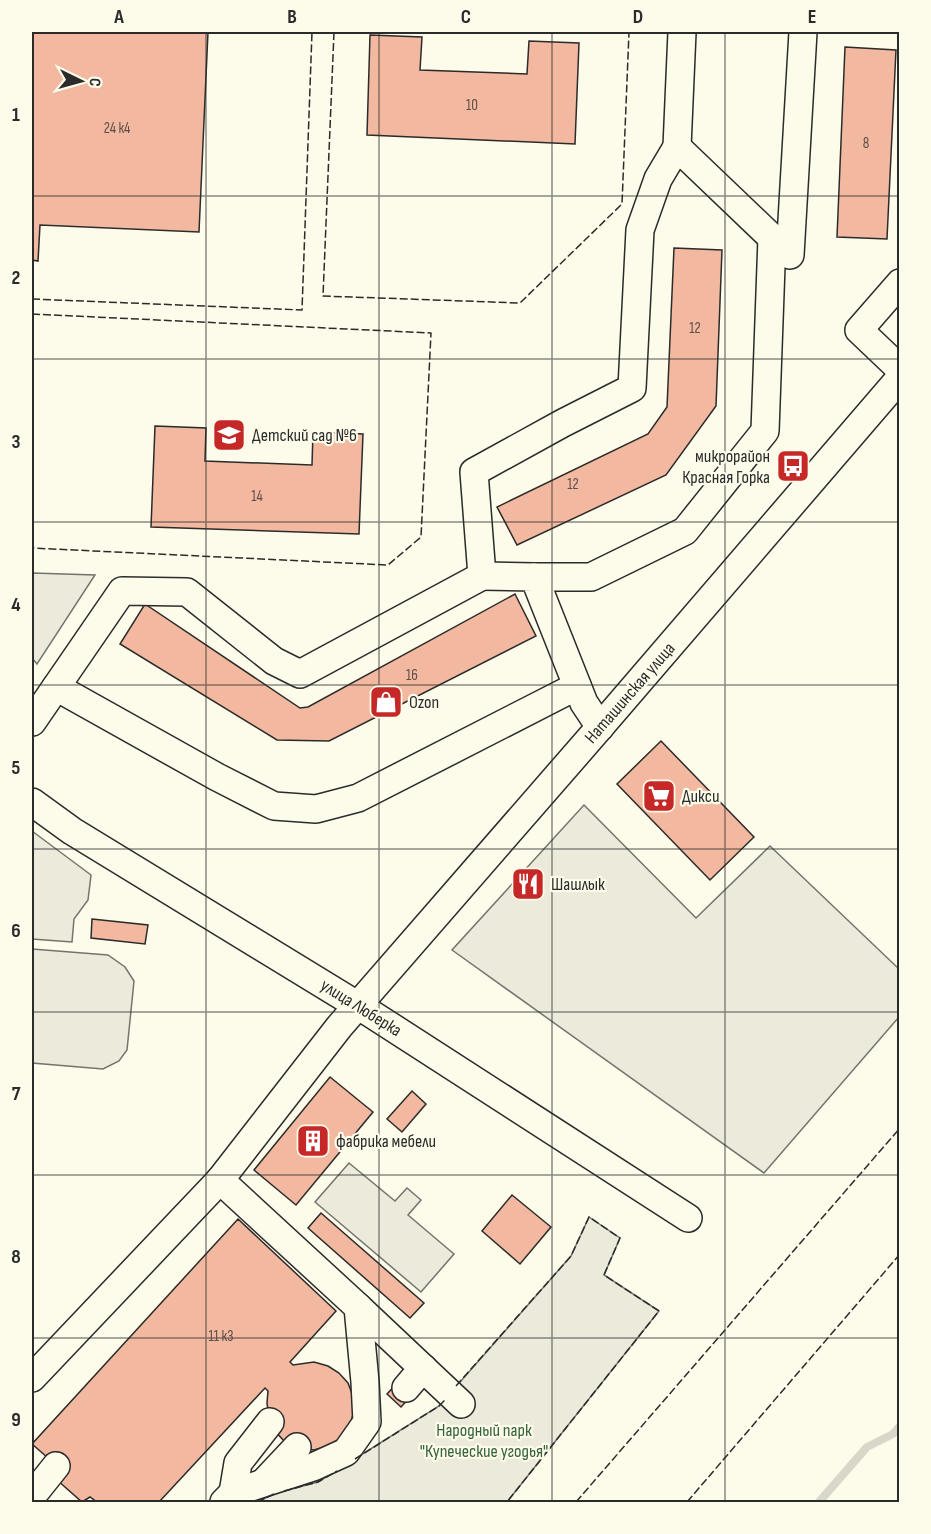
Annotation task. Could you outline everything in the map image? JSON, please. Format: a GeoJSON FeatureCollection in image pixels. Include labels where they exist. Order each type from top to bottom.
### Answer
{"type":"FeatureCollection","features":[{"type":"Feature","properties":{"kind":"street"},"geometry":{"type":"LineString","coordinates":[[482,576],[474,472],[632,388],[640,230],[658,179],[676,147],[681,32]]}},
{"type":"Feature","properties":{"kind":"street"},"geometry":{"type":"LineString","coordinates":[[676,147],[790,255],[802,32]]}},
{"type":"Feature","properties":{"kind":"street"},"geometry":{"type":"LineString","coordinates":[[32,722],[122,591],[187,592],[274,661],[300,674],[482,576],[591,577],[685,531],[765,431],[772,238]]}},
{"type":"Feature","properties":{"kind":"street"},"geometry":{"type":"LineString","coordinates":[[900,283],[858,330],[900,369]]}},
{"type":"Feature","properties":{"kind":"street","name":"Наташинская улица"},"geometry":{"type":"LineString","coordinates":[[32,1378],[220,1180],[357,1005],[600,728],[900,378]]}},
{"type":"Feature","properties":{"kind":"street"},"geometry":{"type":"LineString","coordinates":[[534,577],[584,703],[600,728]]}},
{"type":"Feature","properties":{"kind":"street"},"geometry":{"type":"LineString","coordinates":[[56,687],[217,777],[274,806],[316,809],[358,798],[577,686]]}},
{"type":"Feature","properties":{"kind":"street","name":"улица Люберка"},"geometry":{"type":"LineString","coordinates":[[32,802],[72,831],[357,1005],[688,1218]]}},
{"type":"Feature","properties":{"kind":"street"},"geometry":{"type":"LineString","coordinates":[[220,1180],[358,1307],[415,1378],[461,1404]]}},
{"type":"Feature","properties":{"kind":"street"},"geometry":{"type":"LineString","coordinates":[[229,1498],[313,1467],[346,1452],[367,1422],[358,1307]]}},
{"type":"Feature","properties":{"kind":"street"},"geometry":{"type":"LineString","coordinates":[[229,1498],[238,1462],[270,1422]]}},
{"type":"Feature","properties":{"kind":"street"},"geometry":{"type":"LineString","coordinates":[[262,1484],[297,1447]]}},
{"type":"Feature","properties":{"kind":"street"},"geometry":{"type":"LineString","coordinates":[[32,1496],[56,1466]]}},
{"type":"Feature","properties":{"kind":"green space"},"geometry":{"type":"Polygon","coordinates":[[[32,573],[95,575],[37,664],[32,658],[32,573]]]}},
{"type":"Feature","properties":{"kind":"green space"},"geometry":{"type":"Polygon","coordinates":[[[32,831],[91,875],[88,900],[74,919],[72,942],[32,939],[32,831]]]}},
{"type":"Feature","properties":{"kind":"green space"},"geometry":{"type":"Polygon","coordinates":[[[32,949],[108,955],[125,967],[134,981],[127,1050],[119,1061],[103,1069],[32,1063],[32,949]]]}},
{"type":"Feature","properties":{"kind":"green space","name":"Народный парк \"Купеческие угодья\""},"geometry":{"type":"Polygon","coordinates":[[[589,1217],[620,1238],[604,1275],[659,1311],[507,1502],[257,1502],[276,1493],[318,1482],[439,1406],[571,1256],[589,1217]]]}},
{"type":"Feature","properties":{"kind":"shaded area"},"geometry":{"type":"Polygon","coordinates":[[[584,805],[696,918],[770,846],[899,969],[899,1017],[764,1173],[452,950],[584,805]]]}},
{"type":"Feature","properties":{"kind":"shaded area"},"geometry":{"type":"Polygon","coordinates":[[[349,1163],[395,1201],[407,1188],[421,1200],[408,1215],[454,1254],[421,1292],[315,1202],[349,1163]]]}},
{"type":"Feature","properties":{"kind":"building"},"geometry":{"type":"Polygon","coordinates":[[[32,32],[208,32],[199,232],[40,225],[38,261],[32,260],[32,32]]]}},
{"type":"Feature","properties":{"kind":"building"},"geometry":{"type":"Polygon","coordinates":[[[370,35],[422,37],[420,70],[527,74],[529,41],[579,43],[575,144],[367,135],[370,35]]]}},
{"type":"Feature","properties":{"kind":"building"},"geometry":{"type":"Polygon","coordinates":[[[845,47],[896,50],[887,239],[837,237],[845,47]]]}},
{"type":"Feature","properties":{"kind":"building"},"geometry":{"type":"Polygon","coordinates":[[[674,248],[722,250],[716,406],[666,475],[517,545],[497,507],[648,434],[667,407],[674,248]]]}},
{"type":"Feature","properties":{"kind":"building"},"geometry":{"type":"Polygon","coordinates":[[[155,426],[206,428],[205,461],[312,465],[313,432],[363,434],[359,534],[151,527],[155,426]]]}},
{"type":"Feature","properties":{"kind":"building"},"geometry":{"type":"Polygon","coordinates":[[[515,594],[536,636],[329,741],[277,740],[120,644],[145,604],[300,708],[308,707],[515,594]]]}},
{"type":"Feature","properties":{"kind":"building"},"geometry":{"type":"Polygon","coordinates":[[[661,741],[754,837],[710,880],[617,784],[661,741]]]}},
{"type":"Feature","properties":{"kind":"building"},"geometry":{"type":"Polygon","coordinates":[[[92,919],[148,925],[145,944],[91,938],[92,919]]]}},
{"type":"Feature","properties":{"kind":"building","name":"фабрика мебели"},"geometry":{"type":"Polygon","coordinates":[[[330,1077],[373,1112],[296,1205],[254,1170],[330,1077]]]}},
{"type":"Feature","properties":{"kind":"building"},"geometry":{"type":"Polygon","coordinates":[[[412,1091],[426,1104],[402,1132],[387,1119],[412,1091]]]}},
{"type":"Feature","properties":{"kind":"building"},"geometry":{"type":"Polygon","coordinates":[[[512,1195],[551,1227],[520,1264],[482,1231],[512,1195]]]}},
{"type":"Feature","properties":{"kind":"building"},"geometry":{"type":"Polygon","coordinates":[[[321,1213],[424,1303],[410,1318],[308,1228],[321,1213]]]}},
{"type":"Feature","properties":{"kind":"building"},"geometry":{"type":"Polygon","coordinates":[[[238,1219],[336,1311],[290,1362],[293,1365],[314,1362],[328,1366],[339,1373],[348,1383],[353,1396],[354,1411],[350,1425],[341,1438],[328,1446],[314,1450],[299,1448],[285,1442],[275,1431],[269,1418],[268,1391],[265,1388],[159,1502],[97,1502],[90,1497],[82,1502],[57,1480],[64,1472],[32,1444],[238,1219]]]}},
{"type":"Feature","properties":{"kind":"building"},"geometry":{"type":"Polygon","coordinates":[[[399,1381],[413,1394],[401,1407],[387,1394],[399,1381]]]}},
{"type":"Feature","properties":{"kind":"waterway"},"geometry":{"type":"LineString","coordinates":[[819,1502],[867,1447],[893,1434],[900,1426]]}},
{"type":"Feature","properties":{"kind":"fence"},"geometry":{"type":"LineString","coordinates":[[32,299],[302,310],[312,32]]}},
{"type":"Feature","properties":{"kind":"fence"},"geometry":{"type":"LineString","coordinates":[[334,32],[323,296],[520,303],[622,204],[629,32]]}},
{"type":"Feature","properties":{"kind":"fence"},"geometry":{"type":"LineString","coordinates":[[32,314],[431,333],[421,537],[388,565],[32,548]]}},
{"type":"Feature","properties":{"kind":"fence"},"geometry":{"type":"LineString","coordinates":[[576,1502],[900,1128]]}},
{"type":"Feature","properties":{"kind":"fence"},"geometry":{"type":"LineString","coordinates":[[456,1386],[571,1256],[589,1217],[620,1238],[604,1275],[659,1311],[507,1502]]}},
{"type":"Feature","properties":{"kind":"fence"},"geometry":{"type":"LineString","coordinates":[[687,1502],[900,1254]]}},
{"type":"Feature","properties":{"kind":"fence"},"geometry":{"type":"LineString","coordinates":[[355,1459],[445,1400]]}},
{"type":"Feature","properties":{"kind":"fence"},"geometry":{"type":"LineString","coordinates":[[284,1491],[318,1482],[337,1471]]}},
{"type":"Feature","properties":{"kind":"fence"},"geometry":{"type":"LineString","coordinates":[[257,1502],[276,1493]]}},
{"type":"Feature","properties":{"kind":"place","name":"Детский сад №6"},"geometry":{"type":"Point","coordinates":[229,435]}},
{"type":"Feature","properties":{"kind":"place","name":"микрорайон Красная Горка"},"geometry":{"type":"Point","coordinates":[793,466]}},
{"type":"Feature","properties":{"kind":"place","name":"Ozon"},"geometry":{"type":"Point","coordinates":[386,702]}},
{"type":"Feature","properties":{"kind":"place","name":"Дикси"},"geometry":{"type":"Point","coordinates":[659,796]}},
{"type":"Feature","properties":{"kind":"place","name":"Шашлык"},"geometry":{"type":"Point","coordinates":[528,884]}},
{"type":"Feature","properties":{"kind":"place","name":"фабрика мебели"},"geometry":{"type":"Point","coordinates":[313,1141]}}]}
